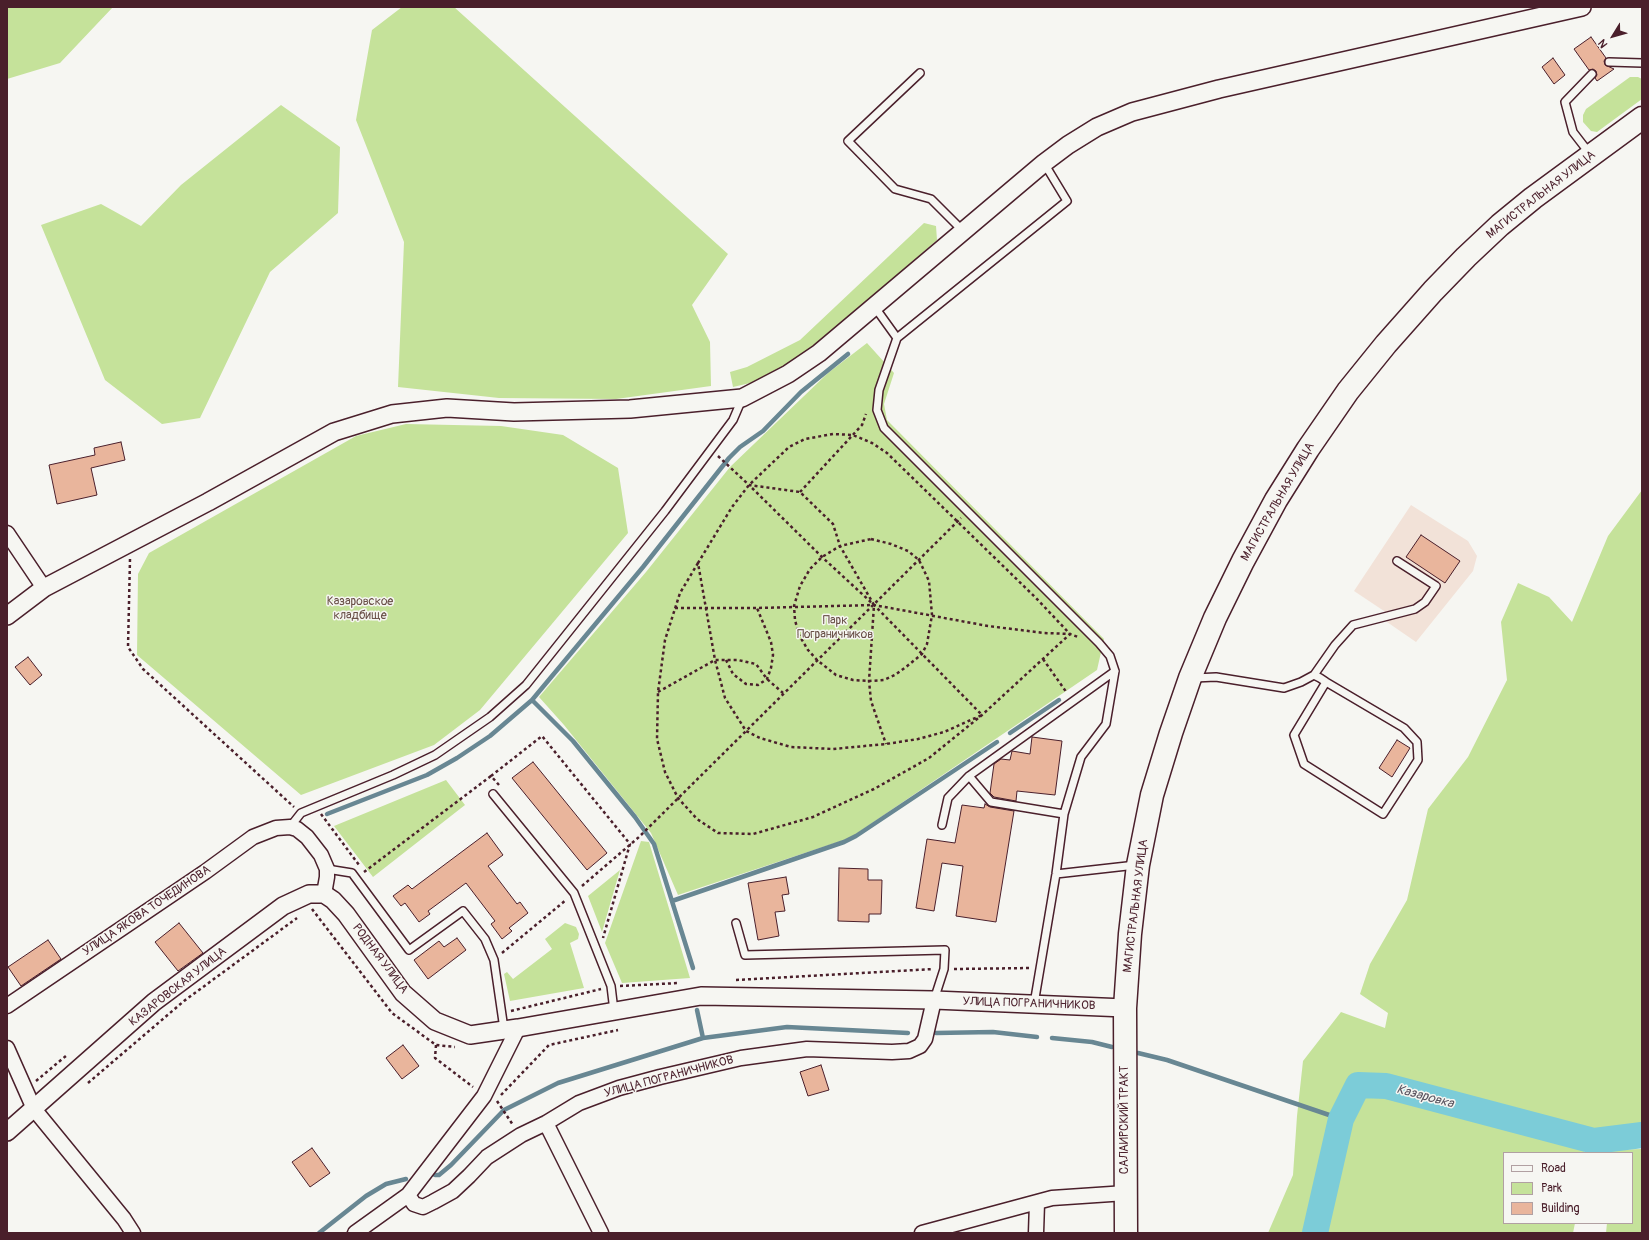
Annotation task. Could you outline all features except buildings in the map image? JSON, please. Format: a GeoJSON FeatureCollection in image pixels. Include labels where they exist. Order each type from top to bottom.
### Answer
{"type":"FeatureCollection","features":[{"type":"Feature","properties":{"kind":"main road","name":"МАГИСТРАЛЬНАЯ УЛИЦА"},"geometry":{"type":"LineString","coordinates":[[1125,1008],[1130,934],[1138,865],[1152,795],[1190,678],[1215,618],[1243,561],[1276,500],[1308,449],[1348,391],[1386,344],[1433,291],[1466,257],[1528,203],[1642,118]]}},
{"type":"Feature","properties":{"kind":"main road","name":"САЛАИРСКИЙ ТРАКТ"},"geometry":{"type":"LineString","coordinates":[[1125,1008],[1126,1233]]}},
{"type":"Feature","properties":{"kind":"street"},"geometry":{"type":"LineString","coordinates":[[7,616],[44,588],[208,502],[334,432],[392,414],[447,408],[514,412],[630,409],[742,398],[788,374],[820,353],[1044,163],[1068,145],[1098,127],[1132,112],[1219,89],[1582,7]]}},
{"type":"Feature","properties":{"kind":"street"},"geometry":{"type":"LineString","coordinates":[[7,533],[44,588]]}},
{"type":"Feature","properties":{"kind":"street"},"geometry":{"type":"LineString","coordinates":[[290,827],[296,829],[307,837],[321,855],[327,869],[324,894]]}},
{"type":"Feature","properties":{"kind":"street","name":"УЛИЦА ЯКОВА ТОЧЕДИНОВА"},"geometry":{"type":"LineString","coordinates":[[7,1006],[205,872],[253,837],[276,828],[290,827]]}},
{"type":"Feature","properties":{"kind":"street","name":"КАЗАРОВСКАЯ УЛИЦА"},"geometry":{"type":"LineString","coordinates":[[7,1132],[154,1002],[283,906],[309,894],[324,894]]}},
{"type":"Feature","properties":{"kind":"street","name":"РОДНАЯ УЛИЦА"},"geometry":{"type":"LineString","coordinates":[[324,894],[333,900],[346,914],[403,993],[434,1021],[470,1035],[508,1024]]}},
{"type":"Feature","properties":{"kind":"street","name":"УЛИЦА ПОГРАНИЧНИКОВ"},"geometry":{"type":"LineString","coordinates":[[508,1024],[614,1011],[701,996],[934,1000],[1125,1008]]}},
{"type":"Feature","properties":{"kind":"street","name":"УЛИЦА ПОГРАНИЧНИКОВ"},"geometry":{"type":"LineString","coordinates":[[408,1195],[414,1204],[423,1207],[433,1202],[453,1191],[487,1157],[521,1135],[546,1123],[579,1103],[619,1088],[741,1058],[807,1049],[892,1052],[908,1051],[920,1046],[925,1039],[934,1000]]}},
{"type":"Feature","properties":{"kind":"street"},"geometry":{"type":"LineString","coordinates":[[355,1233],[408,1195],[484,1096],[508,1024]]}},
{"type":"Feature","properties":{"kind":"street"},"geometry":{"type":"LineString","coordinates":[[7,1048],[39,1105],[133,1233]]}},
{"type":"Feature","properties":{"kind":"street"},"geometry":{"type":"LineString","coordinates":[[546,1123],[600,1233]]}},
{"type":"Feature","properties":{"kind":"street"},"geometry":{"type":"LineString","coordinates":[[922,1233],[1052,1198],[1126,1193]]}},
{"type":"Feature","properties":{"kind":"street"},"geometry":{"type":"LineString","coordinates":[[1036,1233],[1037,1203]]}},
{"type":"Feature","properties":{"kind":"lane"},"geometry":{"type":"LineString","coordinates":[[1609,62],[1642,63]]}},
{"type":"Feature","properties":{"kind":"lane"},"geometry":{"type":"LineString","coordinates":[[920,73],[848,141],[895,189],[931,199],[963,231]]}},
{"type":"Feature","properties":{"kind":"lane"},"geometry":{"type":"LineString","coordinates":[[1591,155],[1573,132],[1565,102],[1592,74]]}},
{"type":"Feature","properties":{"kind":"lane"},"geometry":{"type":"LineString","coordinates":[[1034,1005],[1056,874],[1064,814],[1081,757],[1106,724],[1115,671],[1110,656],[1099,643],[884,428],[877,410],[879,390],[897,338],[1067,201],[1044,163]]}},
{"type":"Feature","properties":{"kind":"lane"},"geometry":{"type":"LineString","coordinates":[[874,306],[897,338]]}},
{"type":"Feature","properties":{"kind":"lane"},"geometry":{"type":"LineString","coordinates":[[290,827],[301,813],[393,775],[435,755],[490,717],[526,685],[665,512],[733,420],[742,398]]}},
{"type":"Feature","properties":{"kind":"lane"},"geometry":{"type":"LineString","coordinates":[[1190,678],[1216,677],[1284,688],[1301,682],[1314,675],[1335,645],[1353,625],[1415,609],[1425,602],[1436,586],[1397,561]]}},
{"type":"Feature","properties":{"kind":"lane"},"geometry":{"type":"LineString","coordinates":[[942,825],[948,798],[969,776],[1115,671]]}},
{"type":"Feature","properties":{"kind":"lane"},"geometry":{"type":"LineString","coordinates":[[1314,675],[1326,682],[1404,728],[1417,742],[1418,760],[1383,814],[1304,764],[1294,735],[1326,682]]}},
{"type":"Feature","properties":{"kind":"lane"},"geometry":{"type":"LineString","coordinates":[[969,776],[991,802],[1064,814]]}},
{"type":"Feature","properties":{"kind":"lane"},"geometry":{"type":"LineString","coordinates":[[493,794],[574,893],[611,986],[614,1011]]}},
{"type":"Feature","properties":{"kind":"lane"},"geometry":{"type":"LineString","coordinates":[[1056,874],[1138,865]]}},
{"type":"Feature","properties":{"kind":"lane"},"geometry":{"type":"LineString","coordinates":[[327,869],[352,873],[409,950],[463,911],[485,939],[494,960],[508,1024]]}},
{"type":"Feature","properties":{"kind":"lane","name":"УЛИЦА ПОГРАНИЧНИКОВ"},"geometry":{"type":"LineString","coordinates":[[736,923],[745,955],[945,950],[944,969],[934,1000]]}},
{"type":"Feature","properties":{"kind":"path"},"geometry":{"type":"LineString","coordinates":[[800,492],[853,435],[866,416],[866,408]]}},
{"type":"Feature","properties":{"kind":"path"},"geometry":{"type":"LineString","coordinates":[[833,434],[853,435],[872,443],[887,453],[956,523],[1036,598],[1070,634],[982,716],[929,758],[874,789],[813,817],[753,834],[718,833],[697,819],[678,798],[665,772],[657,739],[658,692],[665,640],[680,593],[732,507],[749,485],[789,447],[805,439],[833,434]]}},
{"type":"Feature","properties":{"kind":"path"},"geometry":{"type":"LineString","coordinates":[[722,460],[874,605],[982,716]]}},
{"type":"Feature","properties":{"kind":"path"},"geometry":{"type":"LineString","coordinates":[[749,485],[800,492],[832,524],[840,546],[874,605],[869,681],[871,701],[886,744]]}},
{"type":"Feature","properties":{"kind":"path"},"geometry":{"type":"LineString","coordinates":[[494,960],[639,837],[783,693],[968,512]]}},
{"type":"Feature","properties":{"kind":"path"},"geometry":{"type":"LineString","coordinates":[[871,539],[891,544],[908,551],[919,560],[929,581],[932,615],[927,644],[922,654],[895,675],[884,680],[869,681],[853,680],[836,675],[817,660],[808,650],[799,635],[795,620],[794,606],[800,586],[810,569],[822,557],[840,546],[871,539]]}},
{"type":"Feature","properties":{"kind":"path"},"geometry":{"type":"LineString","coordinates":[[130,542],[128,647],[143,669],[301,813]]}},
{"type":"Feature","properties":{"kind":"path"},"geometry":{"type":"LineString","coordinates":[[698,563],[715,660],[725,698],[746,731],[760,738],[791,747],[833,749],[886,744],[918,739],[944,732],[982,716]]}},
{"type":"Feature","properties":{"kind":"path"},"geometry":{"type":"LineString","coordinates":[[675,608],[757,608],[874,605],[1023,631],[1044,634],[1070,634],[1082,639]]}},
{"type":"Feature","properties":{"kind":"path"},"geometry":{"type":"LineString","coordinates":[[726,660],[733,674],[746,684],[758,685],[767,679],[771,668],[773,655],[771,642],[757,608]]}},
{"type":"Feature","properties":{"kind":"path"},"geometry":{"type":"LineString","coordinates":[[1043,659],[1073,701]]}},
{"type":"Feature","properties":{"kind":"path"},"geometry":{"type":"LineString","coordinates":[[658,692],[715,660],[726,660],[756,664],[767,679],[783,693]]}},
{"type":"Feature","properties":{"kind":"path"},"geometry":{"type":"LineString","coordinates":[[356,878],[542,736],[630,844]]}},
{"type":"Feature","properties":{"kind":"path"},"geometry":{"type":"LineString","coordinates":[[491,776],[501,788]]}},
{"type":"Feature","properties":{"kind":"path"},"geometry":{"type":"LineString","coordinates":[[316,807],[364,872]]}},
{"type":"Feature","properties":{"kind":"path"},"geometry":{"type":"LineString","coordinates":[[600,936],[602,943],[630,844]]}},
{"type":"Feature","properties":{"kind":"path"},"geometry":{"type":"LineString","coordinates":[[311,908],[392,1013],[436,1045],[457,1047]]}},
{"type":"Feature","properties":{"kind":"path"},"geometry":{"type":"LineString","coordinates":[[84,1087],[184,1001],[298,917]]}},
{"type":"Feature","properties":{"kind":"path"},"geometry":{"type":"LineString","coordinates":[[730,980],[944,969],[1041,968]]}},
{"type":"Feature","properties":{"kind":"path"},"geometry":{"type":"LineString","coordinates":[[508,1024],[611,986],[682,983]]}},
{"type":"Feature","properties":{"kind":"path"},"geometry":{"type":"LineString","coordinates":[[507,1116],[496,1100],[549,1045],[618,1030]]}},
{"type":"Feature","properties":{"kind":"path"},"geometry":{"type":"LineString","coordinates":[[436,1045],[435,1058],[484,1096]]}},
{"type":"Feature","properties":{"kind":"path"},"geometry":{"type":"LineString","coordinates":[[39,1105],[31,1085],[67,1055]]}},
{"type":"Feature","properties":{"kind":"shaded area"},"geometry":{"type":"Polygon","coordinates":[[[1411,505],[1468,541],[1477,556],[1473,571],[1416,642],[1387,622],[1387,613],[1354,591],[1411,505]]]}},
{"type":"Feature","properties":{"kind":"green space"},"geometry":{"type":"Polygon","coordinates":[[[7,7],[113,7],[60,63],[7,79],[7,7]]]}},
{"type":"Feature","properties":{"kind":"green space"},"geometry":{"type":"Polygon","coordinates":[[[402,7],[454,7],[728,254],[692,305],[710,342],[711,386],[616,399],[499,398],[398,387],[404,242],[356,120],[372,30],[402,7]]]}},
{"type":"Feature","properties":{"kind":"green space"},"geometry":{"type":"Polygon","coordinates":[[[1630,77],[1638,77],[1642,79],[1642,99],[1597,132],[1591,131],[1583,122],[1583,115],[1586,109],[1630,77]]]}},
{"type":"Feature","properties":{"kind":"green space"},"geometry":{"type":"Polygon","coordinates":[[[281,105],[340,147],[338,213],[270,272],[200,418],[162,424],[105,380],[41,225],[101,204],[141,226],[181,185],[281,105]]]}},
{"type":"Feature","properties":{"kind":"green space"},"geometry":{"type":"Polygon","coordinates":[[[924,223],[936,226],[937,240],[807,354],[763,380],[733,387],[730,372],[747,367],[800,340],[924,223]]]}},
{"type":"Feature","properties":{"kind":"green space","name":"Парк Пограничников"},"geometry":{"type":"Polygon","coordinates":[[[867,343],[894,373],[884,404],[887,420],[1104,639],[1097,670],[850,838],[678,895],[651,833],[564,725],[539,697],[646,572],[730,467],[828,373],[867,343]]]}},
{"type":"Feature","properties":{"kind":"green space","name":"Казаровское кладбище"},"geometry":{"type":"Polygon","coordinates":[[[406,424],[501,426],[563,435],[618,468],[628,533],[480,710],[434,745],[301,795],[137,655],[138,574],[149,553],[356,436],[406,424]]]}},
{"type":"Feature","properties":{"kind":"green space"},"geometry":{"type":"Polygon","coordinates":[[[1642,490],[1642,1126],[1587,1134],[1584,1152],[1503,1152],[1503,1224],[1575,1224],[1573,1233],[1268,1233],[1293,1175],[1303,1061],[1341,1012],[1385,1028],[1388,1013],[1360,994],[1370,964],[1407,900],[1428,809],[1468,757],[1507,680],[1501,622],[1518,583],[1549,597],[1572,622],[1608,536],[1642,490]]]}},
{"type":"Feature","properties":{"kind":"green space"},"geometry":{"type":"Polygon","coordinates":[[[446,780],[465,805],[373,877],[334,826],[446,780]]]}},
{"type":"Feature","properties":{"kind":"green space"},"geometry":{"type":"Polygon","coordinates":[[[641,841],[649,842],[690,978],[622,983],[605,943],[641,841]]]}},
{"type":"Feature","properties":{"kind":"green space"},"geometry":{"type":"Polygon","coordinates":[[[620,870],[602,932],[588,896],[620,870]]]}},
{"type":"Feature","properties":{"kind":"green space"},"geometry":{"type":"Polygon","coordinates":[[[565,923],[576,927],[579,934],[578,939],[570,943],[584,988],[510,1001],[504,974],[507,972],[513,979],[552,949],[545,939],[565,923]]]}},
{"type":"Feature","properties":{"kind":"green space"},"geometry":{"type":"Polygon","coordinates":[[[1642,1149],[1642,1233],[1606,1233],[1607,1224],[1633,1224],[1633,1152],[1609,1152],[1609,1150],[1642,1149]]]}},
{"type":"Feature","properties":{"kind":"waterway"},"geometry":{"type":"LineString","coordinates":[[693,968],[654,844],[635,817],[573,741],[532,700],[643,567],[729,458],[740,447],[763,431],[801,392],[848,354]]}},
{"type":"Feature","properties":{"kind":"waterway"},"geometry":{"type":"LineString","coordinates":[[327,814],[427,775],[457,758],[490,736],[532,700]]}},
{"type":"Feature","properties":{"kind":"waterway"},"geometry":{"type":"LineString","coordinates":[[1010,733],[1059,700]]}},
{"type":"Feature","properties":{"kind":"waterway"},"geometry":{"type":"LineString","coordinates":[[672,901],[844,842],[856,836],[997,742]]}},
{"type":"Feature","properties":{"kind":"waterway"},"geometry":{"type":"LineString","coordinates":[[697,1010],[703,1038]]}},
{"type":"Feature","properties":{"kind":"waterway"},"geometry":{"type":"LineString","coordinates":[[435,1175],[439,1175],[451,1165],[504,1110],[558,1083],[703,1038],[787,1027],[908,1033]]}},
{"type":"Feature","properties":{"kind":"waterway"},"geometry":{"type":"LineString","coordinates":[[936,1033],[993,1032],[1037,1037]]}},
{"type":"Feature","properties":{"kind":"waterway"},"geometry":{"type":"LineString","coordinates":[[1052,1038],[1092,1042],[1112,1047]]}},
{"type":"Feature","properties":{"kind":"waterway"},"geometry":{"type":"LineString","coordinates":[[1138,1053],[1167,1060],[1341,1119]]}},
{"type":"Feature","properties":{"kind":"waterway","name":"Казаровка"},"geometry":{"type":"LineString","coordinates":[[1315,1233],[1341,1119],[1358,1085],[1386,1086],[1594,1141],[1642,1135]]}},
{"type":"Feature","properties":{"kind":"waterway"},"geometry":{"type":"LineString","coordinates":[[319,1233],[366,1196],[386,1184],[406,1179]]}}]}
